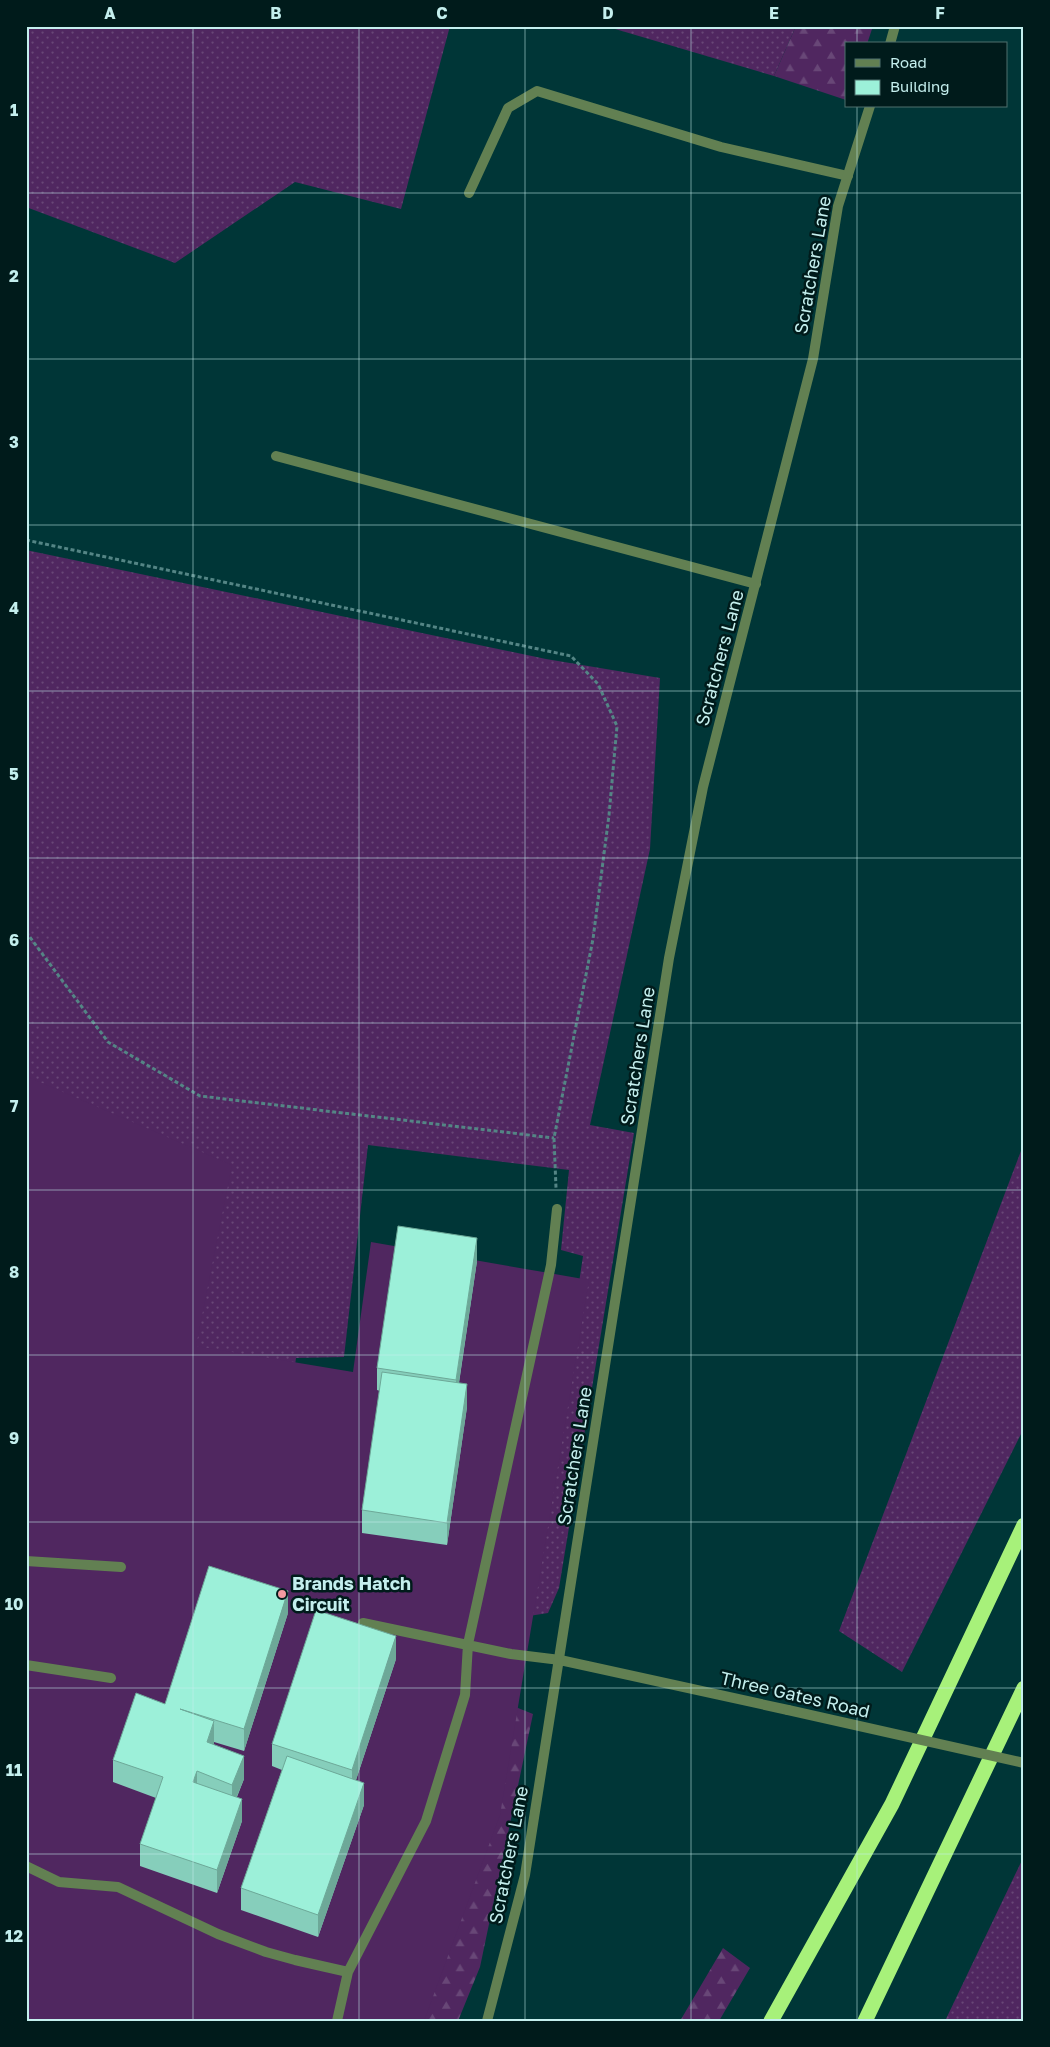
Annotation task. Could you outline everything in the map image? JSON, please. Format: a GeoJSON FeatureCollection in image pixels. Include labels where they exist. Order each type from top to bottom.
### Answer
{"type":"FeatureCollection","features":[{"type":"Feature","properties":{"kind":"highway"},"geometry":{"type":"LineString","coordinates":[[771,2021],[892,1804],[1024,1525]]}},
{"type":"Feature","properties":{"kind":"highway"},"geometry":{"type":"LineString","coordinates":[[865,2021],[1024,1688]]}},
{"type":"Feature","properties":{"kind":"street"},"geometry":{"type":"LineString","coordinates":[[891,42],[895,26]]}},
{"type":"Feature","properties":{"kind":"street"},"geometry":{"type":"LineString","coordinates":[[469,193],[508,108],[537,91],[721,147],[848,176]]}},
{"type":"Feature","properties":{"kind":"street","name":"Scratchers Lane"},"geometry":{"type":"LineString","coordinates":[[487,2021],[525,1875],[669,958],[703,788],[813,359],[838,206],[869,108]]}},
{"type":"Feature","properties":{"kind":"street"},"geometry":{"type":"LineString","coordinates":[[276,456],[756,584]]}},
{"type":"Feature","properties":{"kind":"street"},"geometry":{"type":"LineString","coordinates":[[337,2021],[348,1972],[426,1821],[466,1695],[468,1644],[551,1265],[556,1209]]}},
{"type":"Feature","properties":{"kind":"street"},"geometry":{"type":"LineString","coordinates":[[26,1561],[122,1567]]}},
{"type":"Feature","properties":{"kind":"street","name":"Three Gates Road"},"geometry":{"type":"LineString","coordinates":[[363,1623],[511,1654],[560,1660],[1024,1763]]}},
{"type":"Feature","properties":{"kind":"street"},"geometry":{"type":"LineString","coordinates":[[26,1665],[111,1678]]}},
{"type":"Feature","properties":{"kind":"street"},"geometry":{"type":"LineString","coordinates":[[27,1867],[59,1882],[118,1887],[218,1934],[266,1952],[348,1972]]}},
{"type":"Feature","properties":{"kind":"path"},"geometry":{"type":"LineString","coordinates":[[26,540],[571,656],[598,684],[616,726],[609,815],[593,939],[554,1138],[556,1209]]}},
{"type":"Feature","properties":{"kind":"path"},"geometry":{"type":"LineString","coordinates":[[26,932],[108,1042],[200,1096],[554,1138]]}},
{"type":"Feature","properties":{"kind":"green space"},"geometry":{"type":"Polygon","coordinates":[[[26,26],[450,26],[401,209],[295,182],[175,263],[26,207],[26,26]]]}},
{"type":"Feature","properties":{"kind":"green space"},"geometry":{"type":"Polygon","coordinates":[[[605,26],[796,26],[774,76],[605,26]]]}},
{"type":"Feature","properties":{"kind":"green space"},"geometry":{"type":"Polygon","coordinates":[[[796,26],[873,26],[868,42],[845,42],[845,100],[774,76],[796,26]]]}},
{"type":"Feature","properties":{"kind":"green space"},"geometry":{"type":"Polygon","coordinates":[[[26,550],[546,659],[660,678],[650,849],[590,1125],[634,1133],[559,1588],[548,1613],[529,1616],[583,1256],[561,1250],[569,1170],[368,1145],[344,1357],[296,1358],[281,1471],[26,1160],[26,550]]]}},
{"type":"Feature","properties":{"kind":"green space","name":"Brands Hatch Circuit"},"geometry":{"type":"Polygon","coordinates":[[[26,1076],[232,1165],[196,1346],[353,1372],[371,1242],[589,1280],[500,1815],[424,2021],[26,2021],[26,1076]]]}},
{"type":"Feature","properties":{"kind":"green space"},"geometry":{"type":"Polygon","coordinates":[[[1024,1143],[1024,1428],[902,1672],[839,1631],[1024,1143]]]}},
{"type":"Feature","properties":{"kind":"green space"},"geometry":{"type":"Polygon","coordinates":[[[503,1702],[533,1714],[480,1967],[458,2021],[410,2021],[503,1702]]]}},
{"type":"Feature","properties":{"kind":"green space"},"geometry":{"type":"Polygon","coordinates":[[[1024,1856],[1024,2021],[945,2021],[1024,1856]]]}},
{"type":"Feature","properties":{"kind":"green space"},"geometry":{"type":"Polygon","coordinates":[[[723,1948],[750,1968],[719,2021],[680,2021],[723,1948]]]}},
{"type":"Feature","properties":{"kind":"building"},"geometry":{"type":"Polygon","coordinates":[[[398,1226],[477,1238],[456,1380],[377,1368],[398,1226]]]}},
{"type":"Feature","properties":{"kind":"building"},"geometry":{"type":"Polygon","coordinates":[[[382,1372],[467,1384],[447,1523],[362,1510],[382,1372]]]}},
{"type":"Feature","properties":{"kind":"building"},"geometry":{"type":"Polygon","coordinates":[[[209,1566],[288,1591],[244,1729],[180,1709],[214,1721],[207,1742],[244,1756],[232,1785],[197,1771],[193,1782],[242,1799],[217,1870],[140,1844],[163,1777],[113,1760],[136,1693],[165,1704],[209,1566]]]}},
{"type":"Feature","properties":{"kind":"building"},"geometry":{"type":"Polygon","coordinates":[[[316,1610],[396,1636],[352,1770],[272,1744],[316,1610]]]}},
{"type":"Feature","properties":{"kind":"building"},"geometry":{"type":"Polygon","coordinates":[[[287,1756],[364,1783],[318,1915],[241,1888],[287,1756]]]}},
{"type":"Feature","properties":{"kind":"place","name":"Brands Hatch Circuit"},"geometry":{"type":"Point","coordinates":[282,1594]}}]}
